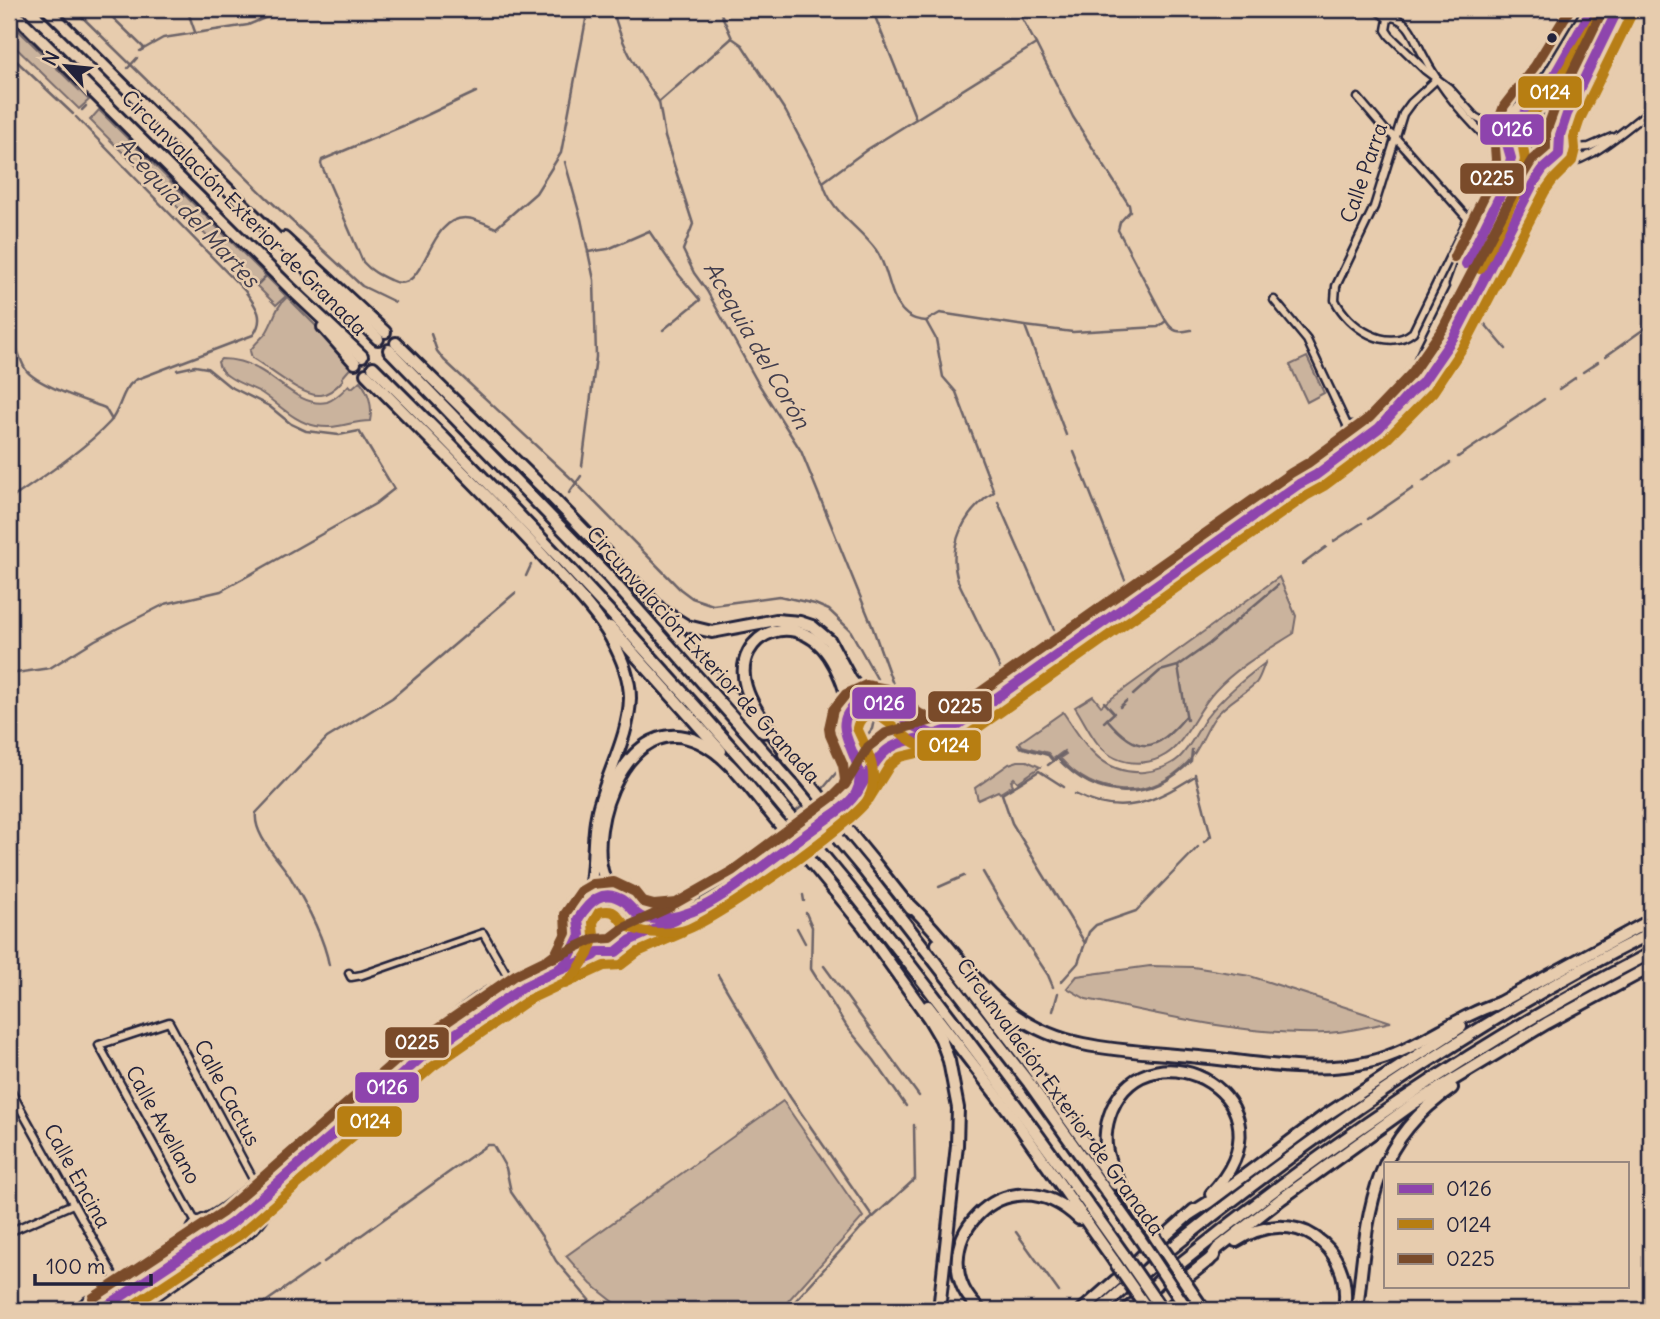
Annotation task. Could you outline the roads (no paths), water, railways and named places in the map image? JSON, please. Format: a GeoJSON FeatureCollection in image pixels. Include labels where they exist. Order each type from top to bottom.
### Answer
{"type":"FeatureCollection","features":[{"type":"Feature","properties":{"kind":"highway","name":"Circunvalación Exterior de Granada"},"geometry":{"type":"LineString","coordinates":[[10,9],[290,288],[297,300],[359,359]]}},
{"type":"Feature","properties":{"kind":"highway","name":"Circunvalación Exterior de Granada"},"geometry":{"type":"LineString","coordinates":[[47,9],[262,222],[286,239],[381,335]]}},
{"type":"Feature","properties":{"kind":"highway"},"geometry":{"type":"LineString","coordinates":[[1299,484],[1316,475],[1379,428],[1398,407],[1440,335],[1511,196],[1601,9]]}},
{"type":"Feature","properties":{"kind":"highway"},"geometry":{"type":"LineString","coordinates":[[1562,93],[1607,9]]}},
{"type":"Feature","properties":{"kind":"highway","name":"Circunvalación Exterior de Granada"},"geometry":{"type":"LineString","coordinates":[[639,589],[547,492],[392,346],[609,577],[794,786],[863,869],[1029,1083],[1188,1310]]}},
{"type":"Feature","properties":{"kind":"highway","name":"Circunvalación Exterior de Granada"},"geometry":{"type":"LineString","coordinates":[[586,604],[369,370],[510,504],[636,638],[777,800],[929,987],[1016,1102],[1119,1258],[1163,1300]]}},
{"type":"Feature","properties":{"kind":"highway"},"geometry":{"type":"LineString","coordinates":[[841,808],[856,793],[879,755],[894,744],[955,727],[1299,484],[1347,446],[1406,391]]}},
{"type":"Feature","properties":{"kind":"highway"},"geometry":{"type":"LineString","coordinates":[[1360,434],[1368,432],[1387,413],[1398,407]]}},
{"type":"Feature","properties":{"kind":"highway"},"geometry":{"type":"LineString","coordinates":[[639,589],[675,620],[699,631],[728,631],[776,620],[812,626],[830,641],[851,680],[859,689],[890,706],[897,715],[913,726],[934,735]]}},
{"type":"Feature","properties":{"kind":"highway"},"geometry":{"type":"LineString","coordinates":[[639,589],[788,757],[908,904],[1120,1191],[1129,1199]]}},
{"type":"Feature","properties":{"kind":"highway"},"geometry":{"type":"LineString","coordinates":[[586,604],[596,611],[667,690],[734,770]]}},
{"type":"Feature","properties":{"kind":"highway"},"geometry":{"type":"LineString","coordinates":[[556,971],[567,962],[580,935],[579,919],[592,879],[596,818],[600,799],[623,737],[630,697],[628,681],[617,650],[586,604]]}},
{"type":"Feature","properties":{"kind":"highway"},"geometry":{"type":"LineString","coordinates":[[788,757],[753,704],[744,675],[749,653],[765,635],[775,631],[797,630],[815,639],[831,658],[844,683],[848,712],[843,730],[853,750],[859,773],[856,793]]}},
{"type":"Feature","properties":{"kind":"highway"},"geometry":{"type":"LineString","coordinates":[[848,712],[861,701],[874,699]]}},
{"type":"Feature","properties":{"kind":"highway"},"geometry":{"type":"LineString","coordinates":[[894,744],[900,731],[897,715]]}},
{"type":"Feature","properties":{"kind":"highway"},"geometry":{"type":"LineString","coordinates":[[631,940],[636,923],[634,914],[604,880],[601,838],[613,791],[631,756],[651,741],[665,736],[679,736],[702,743],[734,770],[864,927],[941,1039],[955,1083],[958,1108],[957,1145],[939,1310]]}},
{"type":"Feature","properties":{"kind":"highway"},"geometry":{"type":"LineString","coordinates":[[853,750],[862,755],[879,755]]}},
{"type":"Feature","properties":{"kind":"highway"},"geometry":{"type":"LineString","coordinates":[[580,935],[590,948],[598,952],[617,952],[631,940],[673,923],[705,905],[740,883],[789,845]]}},
{"type":"Feature","properties":{"kind":"highway"},"geometry":{"type":"LineString","coordinates":[[583,908],[596,898],[604,896],[620,899]]}},
{"type":"Feature","properties":{"kind":"highway"},"geometry":{"type":"LineString","coordinates":[[908,904],[978,981],[1016,1015],[1055,1036],[1108,1048],[1294,1066],[1345,1066],[1390,1055],[1482,1008],[1499,1003]]}},
{"type":"Feature","properties":{"kind":"highway"},"geometry":{"type":"LineString","coordinates":[[634,914],[653,919],[680,917]]}},
{"type":"Feature","properties":{"kind":"highway"},"geometry":{"type":"LineString","coordinates":[[1190,1214],[1386,1074],[1499,1003],[1651,920]]}},
{"type":"Feature","properties":{"kind":"highway"},"geometry":{"type":"LineString","coordinates":[[864,927],[874,936],[999,1099],[1101,1242]]}},
{"type":"Feature","properties":{"kind":"highway"},"geometry":{"type":"LineString","coordinates":[[1172,1248],[1263,1175],[1390,1085],[1522,1003],[1651,933]]}},
{"type":"Feature","properties":{"kind":"highway"},"geometry":{"type":"LineString","coordinates":[[101,1310],[191,1252],[228,1220],[272,1189],[423,1056],[523,987],[598,952]]}},
{"type":"Feature","properties":{"kind":"highway"},"geometry":{"type":"LineString","coordinates":[[1181,1263],[1297,1172],[1424,1084],[1540,1013],[1651,953]]}},
{"type":"Feature","properties":{"kind":"highway"},"geometry":{"type":"LineString","coordinates":[[1209,1261],[1218,1248],[1281,1199],[1413,1104],[1535,1030],[1651,967]]}},
{"type":"Feature","properties":{"kind":"highway"},"geometry":{"type":"LineString","coordinates":[[1386,1162],[1408,1125],[1448,1090],[1561,1017]]}},
{"type":"Feature","properties":{"kind":"highway"},"geometry":{"type":"LineString","coordinates":[[1164,1237],[1225,1179],[1238,1151],[1238,1119],[1232,1105],[1213,1084],[1189,1072],[1162,1071],[1147,1075],[1124,1091],[1108,1119],[1106,1147],[1110,1162],[1129,1199],[1204,1310]]}},
{"type":"Feature","properties":{"kind":"highway"},"geometry":{"type":"LineString","coordinates":[[1357,1310],[1372,1199],[1384,1165]]}},
{"type":"Feature","properties":{"kind":"highway"},"geometry":{"type":"LineString","coordinates":[[980,1310],[963,1285],[959,1258],[968,1227],[987,1207],[1015,1195],[1042,1196],[1067,1208],[1119,1258],[1148,1310]]}},
{"type":"Feature","properties":{"kind":"highway"},"geometry":{"type":"LineString","coordinates":[[1190,1275],[1241,1237],[1270,1227],[1284,1227],[1308,1233],[1321,1241],[1340,1265],[1346,1297],[1344,1310]]}},
{"type":"Feature","properties":{"kind":"highway"},"geometry":{"type":"LineString","coordinates":[[1082,1310],[1116,1280]]}},
{"type":"Feature","properties":{"kind":"highway"},"geometry":{"type":"LineString","coordinates":[[1100,1310],[1122,1290]]}},
{"type":"Feature","properties":{"kind":"highway"},"geometry":{"type":"LineString","coordinates":[[1073,1310],[1095,1298]]}},
{"type":"Feature","properties":{"kind":"street"},"geometry":{"type":"LineString","coordinates":[[1376,9],[1388,19],[1398,18],[1413,32],[1445,92],[1485,137],[1526,169],[1573,164],[1603,147],[1651,110]]}},
{"type":"Feature","properties":{"kind":"street"},"geometry":{"type":"LineString","coordinates":[[1388,19],[1386,30],[1402,50],[1449,88],[1475,117],[1494,127],[1513,127],[1550,83],[1589,9]]}},
{"type":"Feature","properties":{"kind":"street"},"geometry":{"type":"LineString","coordinates":[[1494,127],[1522,103],[1547,74],[1589,9]]}},
{"type":"Feature","properties":{"kind":"street"},"geometry":{"type":"LineString","coordinates":[[1406,377],[1406,391],[1422,383],[1455,335],[1546,168],[1559,155],[1567,114],[1618,9]]}},
{"type":"Feature","properties":{"kind":"street","name":"Calle Parra"},"geometry":{"type":"LineString","coordinates":[[1437,79],[1411,103],[1404,114],[1374,207],[1336,286],[1334,293],[1338,307],[1360,329],[1384,340],[1404,339],[1413,332],[1468,219]]}},
{"type":"Feature","properties":{"kind":"street"},"geometry":{"type":"LineString","coordinates":[[1358,99],[1386,131],[1395,136],[1468,219]]}},
{"type":"Feature","properties":{"kind":"street"},"geometry":{"type":"LineString","coordinates":[[1347,427],[1364,424],[1406,377],[1422,354],[1504,187],[1509,158],[1508,136],[1522,103]]}},
{"type":"Feature","properties":{"kind":"street"},"geometry":{"type":"LineString","coordinates":[[1521,120],[1529,117],[1544,118],[1556,128],[1561,138],[1577,148],[1617,135]]}},
{"type":"Feature","properties":{"kind":"street"},"geometry":{"type":"LineString","coordinates":[[1450,297],[1454,278],[1469,240],[1468,219],[1509,158]]}},
{"type":"Feature","properties":{"kind":"street"},"geometry":{"type":"LineString","coordinates":[[1274,300],[1307,340],[1347,427],[1347,446]]}},
{"type":"Feature","properties":{"kind":"street"},"geometry":{"type":"LineString","coordinates":[[1347,427],[1360,434]]}},
{"type":"Feature","properties":{"kind":"street"},"geometry":{"type":"LineString","coordinates":[[349,973],[351,977],[362,975],[483,933],[510,980],[523,987]]}},
{"type":"Feature","properties":{"kind":"street"},"geometry":{"type":"LineString","coordinates":[[73,1310],[116,1280],[153,1259],[189,1232],[195,1222],[222,1208],[334,1117],[383,1072],[463,1009],[499,984],[510,980]]}},
{"type":"Feature","properties":{"kind":"street","name":"Calle Cactus"},"geometry":{"type":"LineString","coordinates":[[99,1045],[169,1023],[254,1181]]}},
{"type":"Feature","properties":{"kind":"street","name":"Calle Avellano"},"geometry":{"type":"LineString","coordinates":[[99,1045],[195,1222]]}},
{"type":"Feature","properties":{"kind":"street","name":"Calle Encina"},"geometry":{"type":"LineString","coordinates":[[10,1091],[116,1280]]}},
{"type":"Feature","properties":{"kind":"street"},"geometry":{"type":"LineString","coordinates":[[222,1208],[244,1204],[272,1189]]}},
{"type":"Feature","properties":{"kind":"street"},"geometry":{"type":"LineString","coordinates":[[138,1310],[260,1224],[268,1211],[272,1189]]}},
{"type":"Feature","properties":{"kind":"street"},"geometry":{"type":"LineString","coordinates":[[9,1233],[73,1204]]}},
{"type":"Feature","properties":{"kind":"street"},"geometry":{"type":"LineString","coordinates":[[222,1208],[238,1241]]}},
{"type":"Feature","properties":{"kind":"street"},"geometry":{"type":"LineString","coordinates":[[209,1216],[228,1220]]}},
{"type":"Feature","properties":{"kind":"street"},"geometry":{"type":"LineString","coordinates":[[189,1232],[188,1245],[191,1252],[197,1259],[207,1262]]}},
{"type":"Feature","properties":{"kind":"waterway"},"geometry":{"type":"LineString","coordinates":[[74,9],[266,197],[362,286],[395,302]]}},
{"type":"Feature","properties":{"kind":"waterway"},"geometry":{"type":"LineString","coordinates":[[104,9],[144,48]]}},
{"type":"Feature","properties":{"kind":"waterway"},"geometry":{"type":"LineString","coordinates":[[187,9],[195,32]]}},
{"type":"Feature","properties":{"kind":"waterway"},"geometry":{"type":"LineString","coordinates":[[140,51],[163,38],[248,25],[286,9]]}},
{"type":"Feature","properties":{"kind":"waterway"},"geometry":{"type":"LineString","coordinates":[[476,92],[322,160],[321,164],[363,262],[390,280],[402,283],[412,278],[442,230],[452,221],[469,218],[496,228],[536,193],[561,153],[588,9]]}},
{"type":"Feature","properties":{"kind":"waterway"},"geometry":{"type":"LineString","coordinates":[[613,9],[626,47],[659,102]]}},
{"type":"Feature","properties":{"kind":"waterway"},"geometry":{"type":"LineString","coordinates":[[719,9],[732,38],[742,45],[786,112],[832,202],[876,250],[897,303],[910,317],[926,321],[936,339],[943,377],[956,392],[994,492],[974,510],[960,531],[956,543],[955,568],[958,581],[1002,672],[1001,678]]}},
{"type":"Feature","properties":{"kind":"waterway"},"geometry":{"type":"LineString","coordinates":[[872,9],[916,119]]}},
{"type":"Feature","properties":{"kind":"waterway"},"geometry":{"type":"LineString","coordinates":[[823,182],[868,149],[1036,44],[1017,9]]}},
{"type":"Feature","properties":{"kind":"waterway","name":"Acequia del Corón"},"geometry":{"type":"LineString","coordinates":[[732,38],[659,102],[665,137],[693,224],[683,250],[758,383],[801,451],[871,623],[895,690]]}},
{"type":"Feature","properties":{"kind":"waterway"},"geometry":{"type":"LineString","coordinates":[[1036,44],[1073,117],[1129,205],[1130,211],[1120,222],[1118,230],[1166,321],[1176,331],[1191,330]]}},
{"type":"Feature","properties":{"kind":"waterway","name":"Acequia del Martes"},"geometry":{"type":"LineString","coordinates":[[9,54],[73,114]]}},
{"type":"Feature","properties":{"kind":"waterway"},"geometry":{"type":"LineString","coordinates":[[128,68],[137,58]]}},
{"type":"Feature","properties":{"kind":"waterway"},"geometry":{"type":"LineString","coordinates":[[82,110],[86,106]]}},
{"type":"Feature","properties":{"kind":"waterway"},"geometry":{"type":"LineString","coordinates":[[9,500],[62,464],[100,433],[114,417],[127,389],[135,380],[253,335],[259,323],[256,307],[245,291],[76,117]]}},
{"type":"Feature","properties":{"kind":"waterway"},"geometry":{"type":"LineString","coordinates":[[565,162],[594,280],[596,357],[582,466]]}},
{"type":"Feature","properties":{"kind":"waterway"},"geometry":{"type":"LineString","coordinates":[[1506,349],[1479,317],[1512,253],[1543,208]]}},
{"type":"Feature","properties":{"kind":"waterway"},"geometry":{"type":"LineString","coordinates":[[588,252],[608,249],[649,231],[700,300],[663,330]]}},
{"type":"Feature","properties":{"kind":"waterway"},"geometry":{"type":"LineString","coordinates":[[258,284],[266,276]]}},
{"type":"Feature","properties":{"kind":"waterway"},"geometry":{"type":"LineString","coordinates":[[926,321],[940,313],[1025,326],[1066,435]]}},
{"type":"Feature","properties":{"kind":"waterway"},"geometry":{"type":"LineString","coordinates":[[1025,326],[1073,332],[1158,327],[1166,321]]}},
{"type":"Feature","properties":{"kind":"waterway"},"geometry":{"type":"LineString","coordinates":[[9,323],[21,360],[32,376],[63,392],[105,408],[112,420]]}},
{"type":"Feature","properties":{"kind":"waterway"},"geometry":{"type":"LineString","coordinates":[[1606,356],[1651,324]]}},
{"type":"Feature","properties":{"kind":"waterway"},"geometry":{"type":"LineString","coordinates":[[431,334],[437,351],[444,360],[573,480],[680,589],[692,598],[713,605],[779,596],[829,610],[850,630],[881,690]]}},
{"type":"Feature","properties":{"kind":"waterway"},"geometry":{"type":"LineString","coordinates":[[1583,372],[1598,362]]}},
{"type":"Feature","properties":{"kind":"waterway"},"geometry":{"type":"LineString","coordinates":[[9,674],[50,668],[95,640],[165,604],[221,591],[375,504],[394,489],[359,431],[339,435],[306,431],[291,424],[269,406],[229,386],[207,368],[195,366],[177,370]]}},
{"type":"Feature","properties":{"kind":"waterway"},"geometry":{"type":"LineString","coordinates":[[1559,389],[1575,378]]}},
{"type":"Feature","properties":{"kind":"waterway"},"geometry":{"type":"LineString","coordinates":[[1458,457],[1544,399]]}},
{"type":"Feature","properties":{"kind":"waterway"},"geometry":{"type":"LineString","coordinates":[[998,502],[1059,641],[1129,590],[1074,452]]}},
{"type":"Feature","properties":{"kind":"waterway"},"geometry":{"type":"LineString","coordinates":[[1423,481],[1450,463]]}},
{"type":"Feature","properties":{"kind":"waterway"},"geometry":{"type":"LineString","coordinates":[[569,493],[581,476]]}},
{"type":"Feature","properties":{"kind":"waterway"},"geometry":{"type":"LineString","coordinates":[[1368,519],[1413,488]]}},
{"type":"Feature","properties":{"kind":"waterway"},"geometry":{"type":"LineString","coordinates":[[1334,541],[1362,523]]}},
{"type":"Feature","properties":{"kind":"waterway"},"geometry":{"type":"LineString","coordinates":[[1303,564],[1326,547]]}},
{"type":"Feature","properties":{"kind":"waterway"},"geometry":{"type":"LineString","coordinates":[[526,576],[531,565]]}},
{"type":"Feature","properties":{"kind":"waterway"},"geometry":{"type":"LineString","coordinates":[[1133,695],[1160,671],[1178,666],[1209,644],[1278,585]]}},
{"type":"Feature","properties":{"kind":"waterway"},"geometry":{"type":"LineString","coordinates":[[329,965],[323,943],[301,896],[258,830],[256,813],[327,738],[392,698],[515,593]]}},
{"type":"Feature","properties":{"kind":"waterway"},"geometry":{"type":"LineString","coordinates":[[1178,666],[1187,720]]}},
{"type":"Feature","properties":{"kind":"waterway"},"geometry":{"type":"LineString","coordinates":[[1120,707],[1126,701]]}},
{"type":"Feature","properties":{"kind":"waterway"},"geometry":{"type":"LineString","coordinates":[[1104,702],[1114,713],[1104,722]]}},
{"type":"Feature","properties":{"kind":"waterway"},"geometry":{"type":"LineString","coordinates":[[860,744],[872,729],[876,710]]}},
{"type":"Feature","properties":{"kind":"waterway"},"geometry":{"type":"LineString","coordinates":[[1107,719],[1128,739],[1147,745],[1165,737],[1186,716]]}},
{"type":"Feature","properties":{"kind":"waterway","name":"Acequia del Corón"},"geometry":{"type":"LineString","coordinates":[[876,742],[885,724]]}},
{"type":"Feature","properties":{"kind":"waterway"},"geometry":{"type":"LineString","coordinates":[[1018,744],[1020,747],[1048,755],[1053,761]]}},
{"type":"Feature","properties":{"kind":"waterway"},"geometry":{"type":"LineString","coordinates":[[1057,758],[1089,783],[1123,792],[1158,785],[1175,775],[1191,761],[1192,750]]}},
{"type":"Feature","properties":{"kind":"waterway"},"geometry":{"type":"LineString","coordinates":[[1048,765],[1064,753]]}},
{"type":"Feature","properties":{"kind":"waterway"},"geometry":{"type":"LineString","coordinates":[[821,791],[841,767]]}},
{"type":"Feature","properties":{"kind":"waterway"},"geometry":{"type":"LineString","coordinates":[[1064,787],[1039,771],[1002,794],[1012,823],[1085,943]]}},
{"type":"Feature","properties":{"kind":"waterway"},"geometry":{"type":"LineString","coordinates":[[1195,774],[1211,836],[1204,842]]}},
{"type":"Feature","properties":{"kind":"waterway"},"geometry":{"type":"LineString","coordinates":[[1075,794],[1108,805],[1138,804],[1166,793],[1195,776]]}},
{"type":"Feature","properties":{"kind":"waterway","name":"Acequia del Corón"},"geometry":{"type":"LineString","coordinates":[[827,802],[837,792]]}},
{"type":"Feature","properties":{"kind":"waterway"},"geometry":{"type":"LineString","coordinates":[[794,813],[805,804]]}},
{"type":"Feature","properties":{"kind":"waterway","name":"Acequia del Corón"},"geometry":{"type":"LineString","coordinates":[[800,825],[814,813]]}},
{"type":"Feature","properties":{"kind":"waterway"},"geometry":{"type":"LineString","coordinates":[[1061,982],[1078,963],[1089,932],[1096,925],[1136,911],[1198,847]]}},
{"type":"Feature","properties":{"kind":"waterway"},"geometry":{"type":"LineString","coordinates":[[983,872],[1053,987]]}},
{"type":"Feature","properties":{"kind":"waterway"},"geometry":{"type":"LineString","coordinates":[[939,887],[964,876]]}},
{"type":"Feature","properties":{"kind":"waterway","name":"Acequia del Corón"},"geometry":{"type":"LineString","coordinates":[[803,895],[804,901]]}},
{"type":"Feature","properties":{"kind":"waterway","name":"Acequia del Corón"},"geometry":{"type":"LineString","coordinates":[[806,913],[812,927],[811,969],[847,1027],[906,1106]]}},
{"type":"Feature","properties":{"kind":"waterway"},"geometry":{"type":"LineString","coordinates":[[275,1202],[289,1186],[432,1061],[515,1000],[597,962],[624,959],[643,942],[688,923]]}},
{"type":"Feature","properties":{"kind":"waterway"},"geometry":{"type":"LineString","coordinates":[[797,928],[805,943]]}},
{"type":"Feature","properties":{"kind":"waterway"},"geometry":{"type":"LineString","coordinates":[[824,966],[919,1096]]}},
{"type":"Feature","properties":{"kind":"waterway"},"geometry":{"type":"LineString","coordinates":[[718,975],[790,1097],[873,1217]]}},
{"type":"Feature","properties":{"kind":"waterway"},"geometry":{"type":"LineString","coordinates":[[1053,1011],[1058,993]]}},
{"type":"Feature","properties":{"kind":"waterway"},"geometry":{"type":"LineString","coordinates":[[787,1310],[861,1228],[915,1179],[914,1125]]}},
{"type":"Feature","properties":{"kind":"waterway"},"geometry":{"type":"LineString","coordinates":[[324,1262],[487,1145],[493,1145],[506,1168],[511,1192],[556,1261],[590,1301],[568,1310]]}},
{"type":"Feature","properties":{"kind":"waterway"},"geometry":{"type":"LineString","coordinates":[[241,1228],[267,1209]]}},
{"type":"Feature","properties":{"kind":"waterway"},"geometry":{"type":"LineString","coordinates":[[1016,1232],[1059,1292]]}},
{"type":"Feature","properties":{"kind":"waterway"},"geometry":{"type":"LineString","coordinates":[[202,1255],[233,1234]]}},
{"type":"Feature","properties":{"kind":"waterway"},"geometry":{"type":"LineString","coordinates":[[118,1309],[187,1264]]}},
{"type":"Feature","properties":{"kind":"waterway"},"geometry":{"type":"LineString","coordinates":[[254,1310],[317,1266]]}},
{"type":"Feature","properties":{"kind":"waterway"},"geometry":{"type":"LineString","coordinates":[[598,1304],[611,1310]]}}]}
